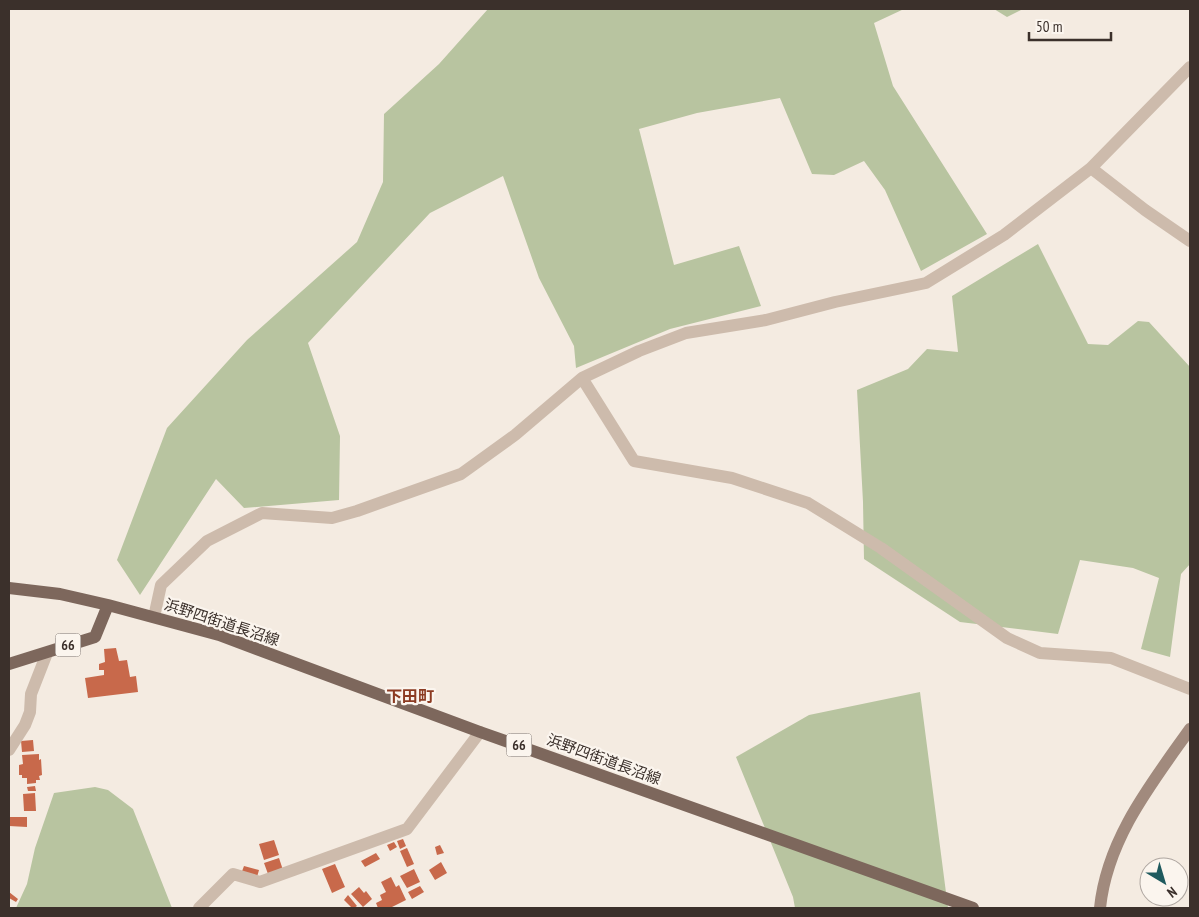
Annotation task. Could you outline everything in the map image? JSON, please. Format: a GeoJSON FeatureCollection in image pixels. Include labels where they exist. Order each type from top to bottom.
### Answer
{"type":"FeatureCollection","features":[{"type":"Feature","properties":{"kind":"main road","name":"浜野四街道長沼線"},"geometry":{"type":"LineString","coordinates":[[9,588],[60,594],[219,635],[480,732],[973,908]]}},
{"type":"Feature","properties":{"kind":"main road","name":"66"},"geometry":{"type":"LineString","coordinates":[[9,664],[95,636],[108,605]]}},
{"type":"Feature","properties":{"kind":"street"},"geometry":{"type":"LineString","coordinates":[[154,617],[161,585],[207,541],[262,513],[332,518],[461,474],[515,435],[582,378],[639,351],[686,333],[766,320],[835,302],[926,283],[1004,235],[1091,168],[1190,66]]}},
{"type":"Feature","properties":{"kind":"street"},"geometry":{"type":"LineString","coordinates":[[1091,168],[1146,210],[1190,240]]}},
{"type":"Feature","properties":{"kind":"street"},"geometry":{"type":"LineString","coordinates":[[582,378],[634,461],[732,478],[808,503],[881,548],[1007,638],[1040,653],[1112,658],[1190,689]]}},
{"type":"Feature","properties":{"kind":"street"},"geometry":{"type":"LineString","coordinates":[[9,750],[25,725],[30,712],[30,694],[47,653]]}},
{"type":"Feature","properties":{"kind":"street"},"geometry":{"type":"LineString","coordinates":[[1100,908],[1102,888],[1118,839],[1143,796],[1190,729]]}},
{"type":"Feature","properties":{"kind":"street"},"geometry":{"type":"LineString","coordinates":[[200,908],[233,874],[260,882],[407,829],[480,732]]}},
{"type":"Feature","properties":{"kind":"green space"},"geometry":{"type":"Polygon","coordinates":[[[488,9],[904,9],[874,23],[893,86],[987,234],[921,271],[885,190],[864,161],[834,175],[812,174],[780,98],[697,113],[639,129],[674,265],[739,246],[761,306],[670,329],[576,368],[574,346],[539,278],[503,176],[430,213],[308,343],[340,436],[339,500],[244,508],[216,479],[140,595],[117,560],[167,428],[247,340],[357,242],[383,182],[384,114],[439,64],[488,9]]]}},
{"type":"Feature","properties":{"kind":"green space"},"geometry":{"type":"Polygon","coordinates":[[[994,9],[1023,9],[1007,17],[994,9]]]}},
{"type":"Feature","properties":{"kind":"green space"},"geometry":{"type":"Polygon","coordinates":[[[1038,244],[1088,344],[1108,345],[1138,321],[1149,322],[1190,367],[1190,564],[1181,574],[1170,657],[1141,649],[1159,578],[1133,568],[1080,560],[1058,634],[960,622],[864,559],[857,390],[908,369],[927,349],[958,352],[952,296],[1038,244]]]}},
{"type":"Feature","properties":{"kind":"green space"},"geometry":{"type":"Polygon","coordinates":[[[920,692],[948,908],[795,908],[793,897],[736,757],[809,715],[920,692]]]}},
{"type":"Feature","properties":{"kind":"green space"},"geometry":{"type":"Polygon","coordinates":[[[95,787],[108,790],[133,809],[172,908],[16,908],[27,884],[35,848],[54,793],[95,787]]]}},
{"type":"Feature","properties":{"kind":"building"},"geometry":{"type":"Polygon","coordinates":[[[116,648],[119,661],[127,660],[130,677],[136,676],[138,692],[88,698],[85,678],[104,675],[104,670],[99,670],[99,664],[105,662],[104,649],[116,648]]]}},
{"type":"Feature","properties":{"kind":"building"},"geometry":{"type":"Polygon","coordinates":[[[33,740],[34,751],[22,752],[21,741],[33,740]]]}},
{"type":"Feature","properties":{"kind":"building"},"geometry":{"type":"Polygon","coordinates":[[[39,754],[42,775],[39,776],[40,780],[36,780],[36,783],[27,784],[27,778],[22,778],[22,775],[19,775],[19,765],[23,764],[22,755],[39,754]]]}},
{"type":"Feature","properties":{"kind":"building"},"geometry":{"type":"Polygon","coordinates":[[[35,786],[36,791],[28,791],[27,787],[35,786]]]}},
{"type":"Feature","properties":{"kind":"building"},"geometry":{"type":"Polygon","coordinates":[[[35,793],[36,811],[24,811],[23,794],[35,793]]]}},
{"type":"Feature","properties":{"kind":"building"},"geometry":{"type":"Polygon","coordinates":[[[9,817],[27,817],[27,827],[9,826],[9,817]]]}},
{"type":"Feature","properties":{"kind":"building"},"geometry":{"type":"Polygon","coordinates":[[[403,839],[406,846],[400,849],[397,841],[403,839]]]}},
{"type":"Feature","properties":{"kind":"building"},"geometry":{"type":"Polygon","coordinates":[[[274,840],[279,855],[264,860],[259,844],[274,840]]]}},
{"type":"Feature","properties":{"kind":"building"},"geometry":{"type":"Polygon","coordinates":[[[394,842],[397,847],[390,851],[387,845],[394,842]]]}},
{"type":"Feature","properties":{"kind":"building"},"geometry":{"type":"Polygon","coordinates":[[[440,845],[444,853],[437,855],[435,847],[440,845]]]}},
{"type":"Feature","properties":{"kind":"building"},"geometry":{"type":"Polygon","coordinates":[[[407,848],[414,864],[407,867],[400,851],[407,848]]]}},
{"type":"Feature","properties":{"kind":"building"},"geometry":{"type":"Polygon","coordinates":[[[376,853],[380,859],[365,867],[361,861],[376,853]]]}},
{"type":"Feature","properties":{"kind":"building"},"geometry":{"type":"Polygon","coordinates":[[[279,858],[283,870],[268,874],[264,863],[279,858]]]}},
{"type":"Feature","properties":{"kind":"building"},"geometry":{"type":"Polygon","coordinates":[[[441,862],[447,873],[435,880],[429,870],[441,862]]]}},
{"type":"Feature","properties":{"kind":"building"},"geometry":{"type":"Polygon","coordinates":[[[335,864],[345,887],[332,893],[322,869],[335,864]]]}},
{"type":"Feature","properties":{"kind":"building"},"geometry":{"type":"Polygon","coordinates":[[[244,866],[259,870],[257,877],[241,874],[244,866]]]}},
{"type":"Feature","properties":{"kind":"building"},"geometry":{"type":"Polygon","coordinates":[[[414,869],[420,882],[407,888],[400,876],[414,869]]]}},
{"type":"Feature","properties":{"kind":"building"},"geometry":{"type":"Polygon","coordinates":[[[391,877],[396,887],[399,885],[406,900],[390,908],[378,908],[376,903],[382,900],[380,895],[386,892],[381,882],[391,877]]]}},
{"type":"Feature","properties":{"kind":"building"},"geometry":{"type":"Polygon","coordinates":[[[420,886],[424,892],[412,899],[408,892],[420,886]]]}},
{"type":"Feature","properties":{"kind":"building"},"geometry":{"type":"Polygon","coordinates":[[[359,887],[364,893],[366,891],[372,899],[363,907],[351,894],[359,887]]]}},
{"type":"Feature","properties":{"kind":"building"},"geometry":{"type":"Polygon","coordinates":[[[9,892],[18,899],[16,902],[9,898],[9,892]]]}},
{"type":"Feature","properties":{"kind":"building"},"geometry":{"type":"Polygon","coordinates":[[[348,895],[357,906],[354,908],[344,900],[348,895]]]}},
{"type":"Feature","properties":{"kind":"district","name":"下田町"},"geometry":{"type":"Point","coordinates":[410,696]}}]}
